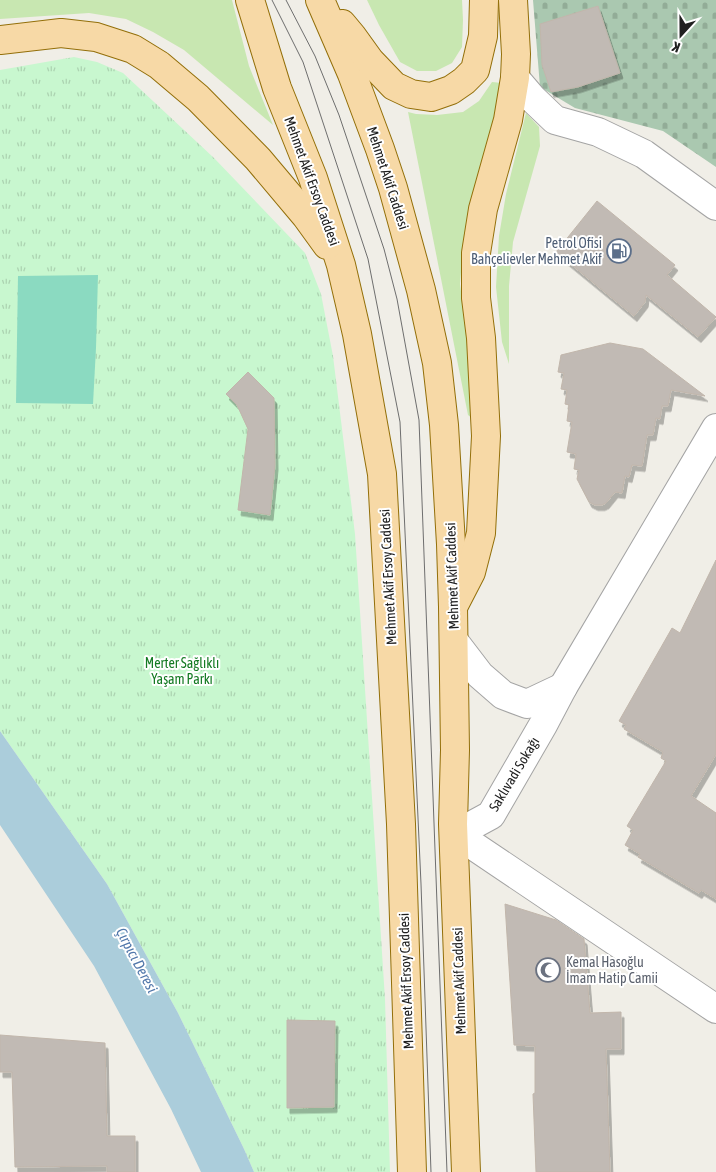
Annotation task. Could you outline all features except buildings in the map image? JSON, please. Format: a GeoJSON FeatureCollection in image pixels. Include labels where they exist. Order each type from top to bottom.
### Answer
{"type":"FeatureCollection","features":[{"type":"Feature","properties":{"kind":"main road","name":"Mehmet Akif Ersoy Caddesi"},"geometry":{"type":"LineString","coordinates":[[250,0],[277,88],[313,178],[342,264],[357,334],[382,474],[401,824],[412,1172]]}},
{"type":"Feature","properties":{"kind":"main road"},"geometry":{"type":"LineString","coordinates":[[320,0],[352,36],[370,61],[394,86],[411,94],[431,97],[451,90],[475,70],[483,36],[484,0]]}},
{"type":"Feature","properties":{"kind":"main road","name":"Mehmet Akif Caddesi"},"geometry":{"type":"LineString","coordinates":[[320,0],[352,74],[393,188],[421,290],[437,363],[444,424],[451,544],[455,750],[453,824],[466,1172]]}},
{"type":"Feature","properties":{"kind":"main road"},"geometry":{"type":"LineString","coordinates":[[453,607],[470,572],[481,532],[486,436],[482,338],[476,298],[476,253],[483,209],[508,120],[515,78],[516,54],[513,0]]}},
{"type":"Feature","properties":{"kind":"main road"},"geometry":{"type":"LineString","coordinates":[[0,40],[61,33],[96,38],[133,49],[159,65],[198,98],[258,159],[306,216],[342,264]]}},
{"type":"Feature","properties":{"kind":"street"},"geometry":{"type":"LineString","coordinates":[[515,78],[555,120],[598,132],[644,154],[716,206]]}},
{"type":"Feature","properties":{"kind":"street","name":"Saklıvadi Sokağı"},"geometry":{"type":"LineString","coordinates":[[716,428],[563,687],[491,815],[456,834],[716,1009]]}},
{"type":"Feature","properties":{"kind":"street"},"geometry":{"type":"LineString","coordinates":[[454,641],[480,675],[502,696],[528,704],[563,687]]}},
{"type":"Feature","properties":{"kind":"green space"},"geometry":{"type":"Polygon","coordinates":[[[0,0],[232,0],[249,66],[273,125],[184,50],[126,19],[89,13],[0,19],[0,0]]]}},
{"type":"Feature","properties":{"kind":"green space"},"geometry":{"type":"Polygon","coordinates":[[[367,0],[462,0],[462,47],[452,63],[436,71],[417,71],[400,62],[367,0]]]}},
{"type":"Feature","properties":{"kind":"green space"},"geometry":{"type":"Polygon","coordinates":[[[533,0],[716,0],[716,167],[663,131],[575,108],[540,87],[533,0]]]}},
{"type":"Feature","properties":{"kind":"green space","name":"Merter Sağlıklı Yaşam Parkı"},"geometry":{"type":"Polygon","coordinates":[[[74,57],[97,62],[123,73],[214,158],[305,253],[321,294],[333,356],[355,534],[385,999],[390,1172],[254,1172],[178,1013],[107,884],[0,731],[0,70],[74,57]]]}},
{"type":"Feature","properties":{"kind":"green space"},"geometry":{"type":"Polygon","coordinates":[[[492,82],[502,83],[491,145],[469,210],[464,237],[460,284],[468,343],[473,419],[468,415],[408,112],[437,115],[463,112],[479,101],[492,82]]]}},
{"type":"Feature","properties":{"kind":"green space"},"geometry":{"type":"Polygon","coordinates":[[[526,113],[539,127],[540,146],[513,242],[509,286],[509,364],[502,342],[496,287],[499,236],[506,194],[526,113]]]}},
{"type":"Feature","properties":{"kind":"green space"},"geometry":{"type":"Polygon","coordinates":[[[98,275],[93,404],[16,403],[18,276],[98,275]]]}},
{"type":"Feature","properties":{"kind":"water","name":"Çırpıcı Deresi"},"geometry":{"type":"Polygon","coordinates":[[[0,731],[107,884],[178,1013],[254,1172],[201,1172],[171,1109],[94,966],[0,825],[0,731]]]}},
{"type":"Feature","properties":{"kind":"tram line"},"geometry":{"type":"LineString","coordinates":[[272,0],[303,62],[368,259],[400,422],[421,884],[431,1172]]}},
{"type":"Feature","properties":{"kind":"tram line"},"geometry":{"type":"LineString","coordinates":[[286,0],[315,56],[339,115],[384,249],[397,299],[419,420],[447,1172]]}},
{"type":"Feature","properties":{"kind":"place","name":"Petrol Ofisi Bahçelievler Mehmet Akif"},"geometry":{"type":"Point","coordinates":[619,251]}},
{"type":"Feature","properties":{"kind":"place","name":"Kemal Hasoğlu İmam Hatip Camii"},"geometry":{"type":"Point","coordinates":[548,970]}}]}
